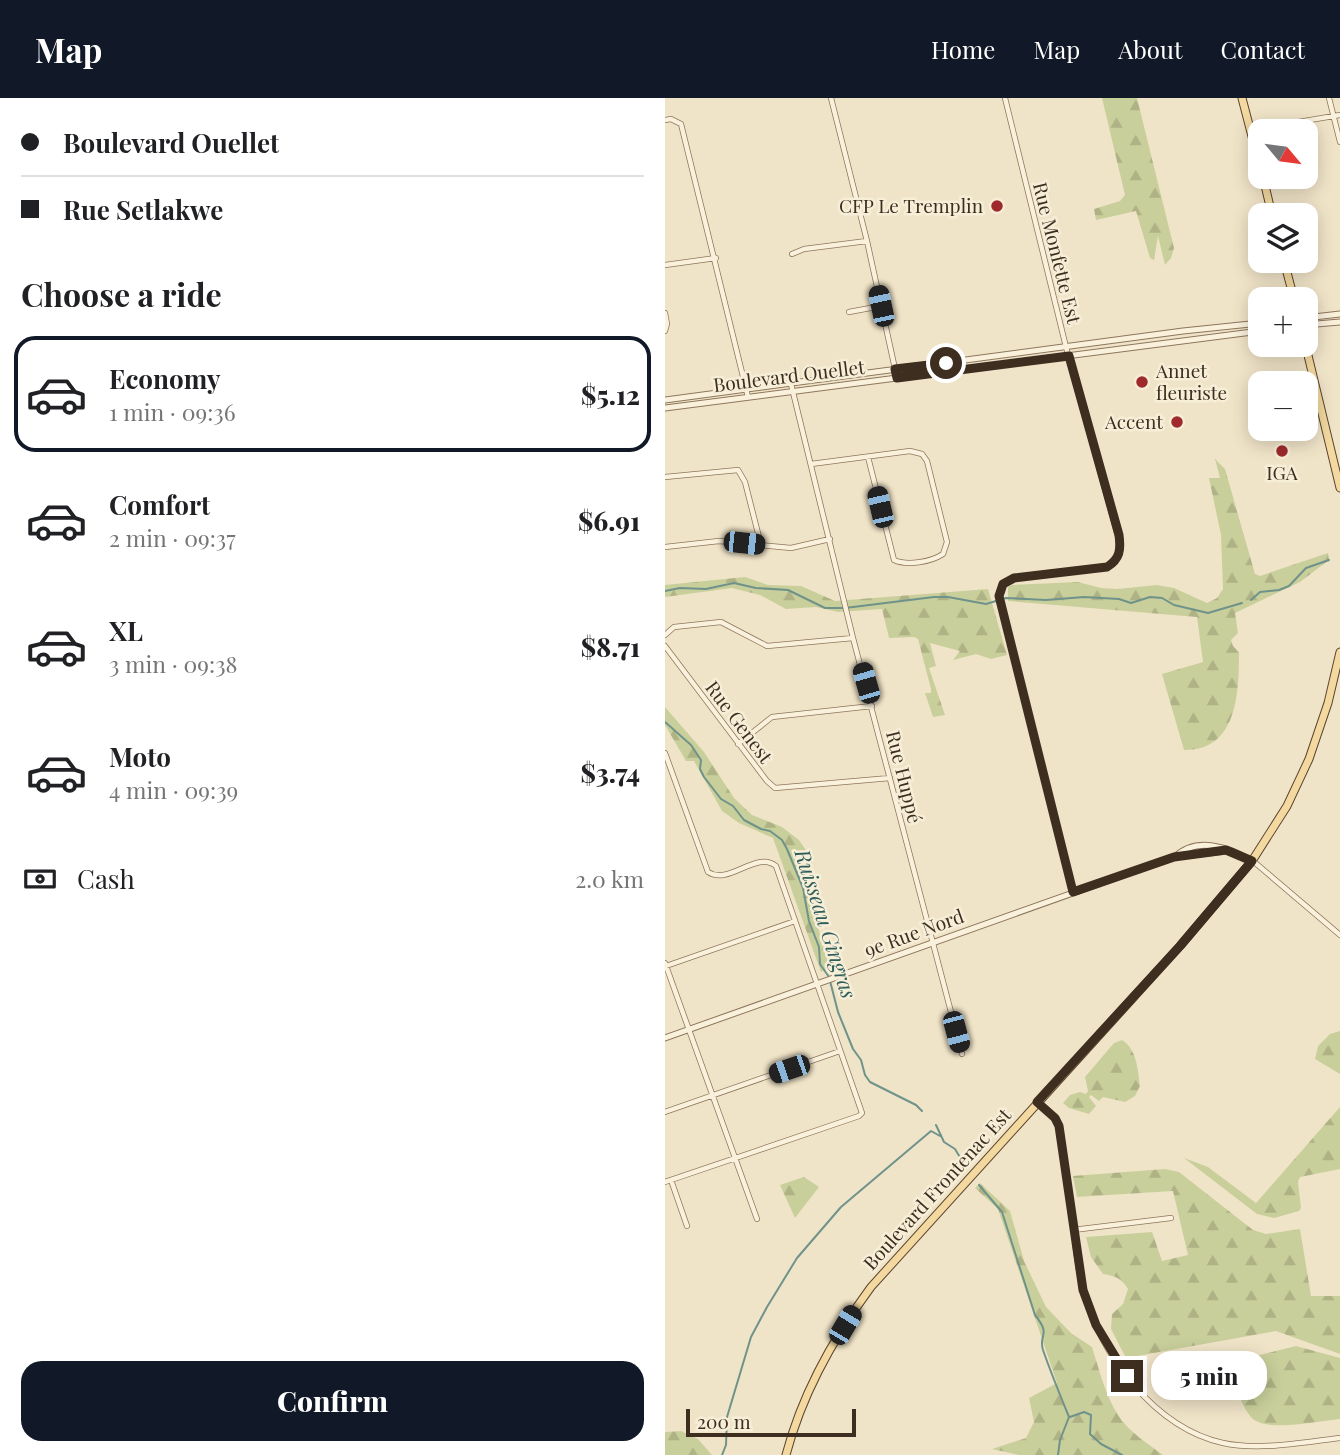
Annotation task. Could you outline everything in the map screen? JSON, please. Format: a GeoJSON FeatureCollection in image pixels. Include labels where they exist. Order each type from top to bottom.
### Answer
{"type":"FeatureCollection","features":[{"type":"Feature","properties":{"kind":"main road"},"geometry":{"type":"LineString","coordinates":[[1242,98],[1248,122]]}},
{"type":"Feature","properties":{"kind":"main road"},"geometry":{"type":"LineString","coordinates":[[1308,357],[1340,488]]}},
{"type":"Feature","properties":{"kind":"main road","name":"Boulevard Frontenac Est"},"geometry":{"type":"LineString","coordinates":[[786,1455],[798,1419],[822,1365],[852,1312],[885,1269],[1180,946],[1252,861],[1274,829],[1309,759],[1328,702],[1340,652]]}},
{"type":"Feature","properties":{"kind":"street"},"geometry":{"type":"LineString","coordinates":[[831,98],[867,241],[897,378]]}},
{"type":"Feature","properties":{"kind":"street","name":"Rue Monfette Est"},"geometry":{"type":"LineString","coordinates":[[1005,98],[1066,347],[1119,535],[1120,551],[1114,562],[1107,567],[1008,580],[1003,584],[999,596],[1073,892]]}},
{"type":"Feature","properties":{"kind":"street"},"geometry":{"type":"LineString","coordinates":[[1329,98],[1337,116],[1340,142]]}},
{"type":"Feature","properties":{"kind":"street"},"geometry":{"type":"LineString","coordinates":[[1318,119],[1337,116]]}},
{"type":"Feature","properties":{"kind":"street"},"geometry":{"type":"LineString","coordinates":[[665,120],[671,119],[681,124],[748,397]]}},
{"type":"Feature","properties":{"kind":"street"},"geometry":{"type":"LineString","coordinates":[[792,254],[804,249],[867,241]]}},
{"type":"Feature","properties":{"kind":"street"},"geometry":{"type":"LineString","coordinates":[[665,265],[716,258]]}},
{"type":"Feature","properties":{"kind":"street"},"geometry":{"type":"LineString","coordinates":[[849,313],[881,306]]}},
{"type":"Feature","properties":{"kind":"street"},"geometry":{"type":"LineString","coordinates":[[665,313],[665,331]]}},
{"type":"Feature","properties":{"kind":"street"},"geometry":{"type":"LineString","coordinates":[[1318,317],[1340,314]]}},
{"type":"Feature","properties":{"kind":"street"},"geometry":{"type":"LineString","coordinates":[[1318,324],[1340,322]]}},
{"type":"Feature","properties":{"kind":"street","name":"Boulevard Ouellet"},"geometry":{"type":"LineString","coordinates":[[665,400],[1248,325]]}},
{"type":"Feature","properties":{"kind":"street","name":"Boulevard Ouellet"},"geometry":{"type":"LineString","coordinates":[[665,408],[1248,332]]}},
{"type":"Feature","properties":{"kind":"street","name":"Rue Huppé"},"geometry":{"type":"LineString","coordinates":[[791,384],[853,638],[962,1054]]}},
{"type":"Feature","properties":{"kind":"street"},"geometry":{"type":"LineString","coordinates":[[811,464],[910,451],[922,454],[927,461],[947,546],[943,554],[905,564],[897,562],[892,556],[868,457]]}},
{"type":"Feature","properties":{"kind":"street"},"geometry":{"type":"LineString","coordinates":[[665,477],[738,470],[745,482],[761,545]]}},
{"type":"Feature","properties":{"kind":"street"},"geometry":{"type":"LineString","coordinates":[[665,547],[719,541],[791,548],[829,539]]}},
{"type":"Feature","properties":{"kind":"street"},"geometry":{"type":"LineString","coordinates":[[665,635],[674,626],[716,622],[767,646],[853,638]]}},
{"type":"Feature","properties":{"kind":"street","name":"Rue Genest"},"geometry":{"type":"LineString","coordinates":[[665,646],[738,744],[775,788],[890,778]]}},
{"type":"Feature","properties":{"kind":"street"},"geometry":{"type":"LineString","coordinates":[[738,744],[772,717],[872,706]]}},
{"type":"Feature","properties":{"kind":"street"},"geometry":{"type":"LineString","coordinates":[[665,753],[708,873],[718,876],[764,861],[776,866],[862,1113],[665,1182]]}},
{"type":"Feature","properties":{"kind":"street","name":"9e Rue Nord"},"geometry":{"type":"LineString","coordinates":[[665,1038],[1174,857],[1182,850],[1200,844],[1226,850],[1252,861],[1340,935]]}},
{"type":"Feature","properties":{"kind":"street"},"geometry":{"type":"LineString","coordinates":[[757,1219],[665,965],[796,921]]}},
{"type":"Feature","properties":{"kind":"street"},"geometry":{"type":"LineString","coordinates":[[665,1112],[840,1051]]}},
{"type":"Feature","properties":{"kind":"street"},"geometry":{"type":"LineString","coordinates":[[1037,1102],[1055,1118],[1059,1126],[1083,1290],[1093,1318],[1120,1365],[1151,1405],[1197,1434],[1223,1443],[1244,1446],[1340,1438]]}},
{"type":"Feature","properties":{"kind":"street"},"geometry":{"type":"LineString","coordinates":[[671,1180],[687,1226]]}},
{"type":"Feature","properties":{"kind":"street"},"geometry":{"type":"LineString","coordinates":[[1073,1230],[1171,1218]]}},
{"type":"Feature","properties":{"kind":"green space"},"geometry":{"type":"Polygon","coordinates":[[[1102,98],[1137,98],[1174,248],[1165,265],[1158,236],[1154,260],[1150,258],[1136,211],[1096,220],[1094,209],[1120,201],[1125,195],[1102,98]]]}},
{"type":"Feature","properties":{"kind":"green space"},"geometry":{"type":"Polygon","coordinates":[[[1215,459],[1225,469],[1255,574],[1260,576],[1328,553],[1329,560],[1300,582],[1235,613],[1238,633],[1231,640],[1239,652],[1239,667],[1232,716],[1215,741],[1202,748],[1184,750],[1162,674],[1203,662],[1197,617],[1008,601],[1008,587],[1078,582],[1117,589],[1157,585],[1174,588],[1207,603],[1217,598],[1223,589],[1221,535],[1209,478],[1220,478],[1215,459]]]}},
{"type":"Feature","properties":{"kind":"green space"},"geometry":{"type":"Polygon","coordinates":[[[745,577],[768,585],[801,586],[835,601],[988,589],[1007,655],[991,659],[976,654],[953,660],[960,651],[930,643],[936,666],[929,668],[945,715],[933,717],[925,693],[931,693],[931,689],[918,639],[889,638],[882,609],[838,612],[816,607],[786,609],[760,595],[732,588],[665,597],[665,585],[745,577]]]}},
{"type":"Feature","properties":{"kind":"green space"},"geometry":{"type":"Polygon","coordinates":[[[665,707],[704,752],[734,798],[752,815],[782,827],[799,840],[812,859],[808,875],[810,895],[822,943],[832,967],[821,972],[773,838],[739,823],[722,811],[694,761],[686,761],[665,725],[665,707]]]}},
{"type":"Feature","properties":{"kind":"green space"},"geometry":{"type":"Polygon","coordinates":[[[1340,1031],[1340,1074],[1315,1059],[1318,1046],[1330,1034],[1340,1031]]]}},
{"type":"Feature","properties":{"kind":"green space"},"geometry":{"type":"Polygon","coordinates":[[[1122,1040],[1131,1049],[1137,1067],[1140,1086],[1135,1096],[1125,1102],[1103,1097],[1099,1101],[1091,1095],[1089,1097],[1096,1106],[1089,1114],[1069,1108],[1063,1103],[1070,1095],[1080,1092],[1086,1094],[1088,1091],[1085,1077],[1114,1043],[1122,1040]]]}},
{"type":"Feature","properties":{"kind":"green space"},"geometry":{"type":"Polygon","coordinates":[[[1340,1107],[1340,1169],[1300,1177],[1299,1211],[1274,1218],[1257,1214],[1184,1158],[1208,1167],[1256,1203],[1340,1107]]]}},
{"type":"Feature","properties":{"kind":"green space"},"geometry":{"type":"Polygon","coordinates":[[[1165,1169],[1179,1172],[1253,1230],[1266,1234],[1300,1229],[1311,1296],[1340,1296],[1340,1354],[1276,1331],[1126,1358],[1111,1329],[1112,1314],[1123,1304],[1128,1289],[1118,1278],[1103,1274],[1091,1257],[1086,1237],[1152,1232],[1162,1261],[1188,1255],[1173,1191],[1077,1197],[1073,1176],[1165,1169]]]}},
{"type":"Feature","properties":{"kind":"green space"},"geometry":{"type":"Polygon","coordinates":[[[804,1177],[819,1187],[795,1218],[780,1185],[804,1177]]]}},
{"type":"Feature","properties":{"kind":"green space"},"geometry":{"type":"Polygon","coordinates":[[[980,1183],[1010,1211],[1024,1261],[1046,1307],[1071,1333],[1092,1347],[1106,1390],[1122,1421],[1163,1455],[1019,1455],[992,1449],[1026,1438],[1034,1422],[1029,1398],[1057,1383],[998,1209],[975,1188],[980,1183]]]}},
{"type":"Feature","properties":{"kind":"green space"},"geometry":{"type":"Polygon","coordinates":[[[1296,1346],[1340,1358],[1340,1419],[1295,1425],[1270,1425],[1253,1419],[1244,1407],[1229,1363],[1296,1346]]]}},
{"type":"Feature","properties":{"kind":"green space"},"geometry":{"type":"Polygon","coordinates":[[[681,1431],[698,1439],[712,1455],[665,1455],[665,1432],[681,1431]]]}},
{"type":"Feature","properties":{"kind":"waterway"},"geometry":{"type":"LineString","coordinates":[[1251,600],[1260,592],[1289,586],[1306,568],[1329,560]]}},
{"type":"Feature","properties":{"kind":"waterway"},"geometry":{"type":"LineString","coordinates":[[665,591],[680,588],[706,589],[734,583],[756,588],[788,590],[825,608],[934,597],[986,604],[1006,598],[1046,600],[1084,597],[1119,599],[1131,603],[1150,597],[1162,598],[1174,605],[1208,613],[1242,603]]}},
{"type":"Feature","properties":{"kind":"waterway","name":"Ruisseau Gingras"},"geometry":{"type":"LineString","coordinates":[[665,722],[691,745],[701,760],[700,769],[704,777],[721,799],[733,806],[744,820],[770,831],[782,840],[803,888],[809,921],[819,947],[820,964],[829,977],[838,1012],[853,1049],[861,1060],[865,1075],[870,1082],[916,1105],[922,1111]]}},
{"type":"Feature","properties":{"kind":"waterway","name":"Ruisseau Gingras"},"geometry":{"type":"LineString","coordinates":[[936,1125],[944,1142],[955,1149],[964,1164]]}},
{"type":"Feature","properties":{"kind":"waterway"},"geometry":{"type":"LineString","coordinates":[[722,1455],[726,1445],[727,1417],[751,1337],[797,1258],[841,1207],[931,1131],[940,1136]]}},
{"type":"Feature","properties":{"kind":"waterway","name":"Ruisseau Gingras"},"geometry":{"type":"LineString","coordinates":[[979,1185],[1002,1212],[1035,1315],[1043,1327],[1043,1350],[1069,1417]]}},
{"type":"Feature","properties":{"kind":"waterway","name":"Ruisseau Gingras"},"geometry":{"type":"LineString","coordinates":[[1070,1417],[1084,1412],[1091,1415],[1090,1434],[1101,1444],[1122,1455]]}},
{"type":"Feature","properties":{"kind":"waterway"},"geometry":{"type":"LineString","coordinates":[[1058,1455],[1060,1440],[1069,1417]]}},
{"type":"Feature","properties":{"kind":"place","name":"CFP Le Tremplin"},"geometry":{"type":"Point","coordinates":[997,206]}},
{"type":"Feature","properties":{"kind":"place","name":"Annet fleuriste"},"geometry":{"type":"Point","coordinates":[1142,382]}},
{"type":"Feature","properties":{"kind":"place","name":"Accent"},"geometry":{"type":"Point","coordinates":[1177,422]}},
{"type":"Feature","properties":{"kind":"place","name":"IGA"},"geometry":{"type":"Point","coordinates":[1282,451]}},
{"type":"Feature","properties":{"kind":"route"},"geometry":{"type":"LineString","coordinates":[[946,363],[895,369],[897,378],[1069,356],[1119,535],[1118,557],[1107,567],[1014,578],[1003,584],[999,596],[1073,892],[1174,857],[1226,850],[1252,861],[1180,946],[1037,1102],[1046,1108],[1059,1126],[1079,1270],[1089,1310],[1104,1341],[1127,1376]]}}]}
